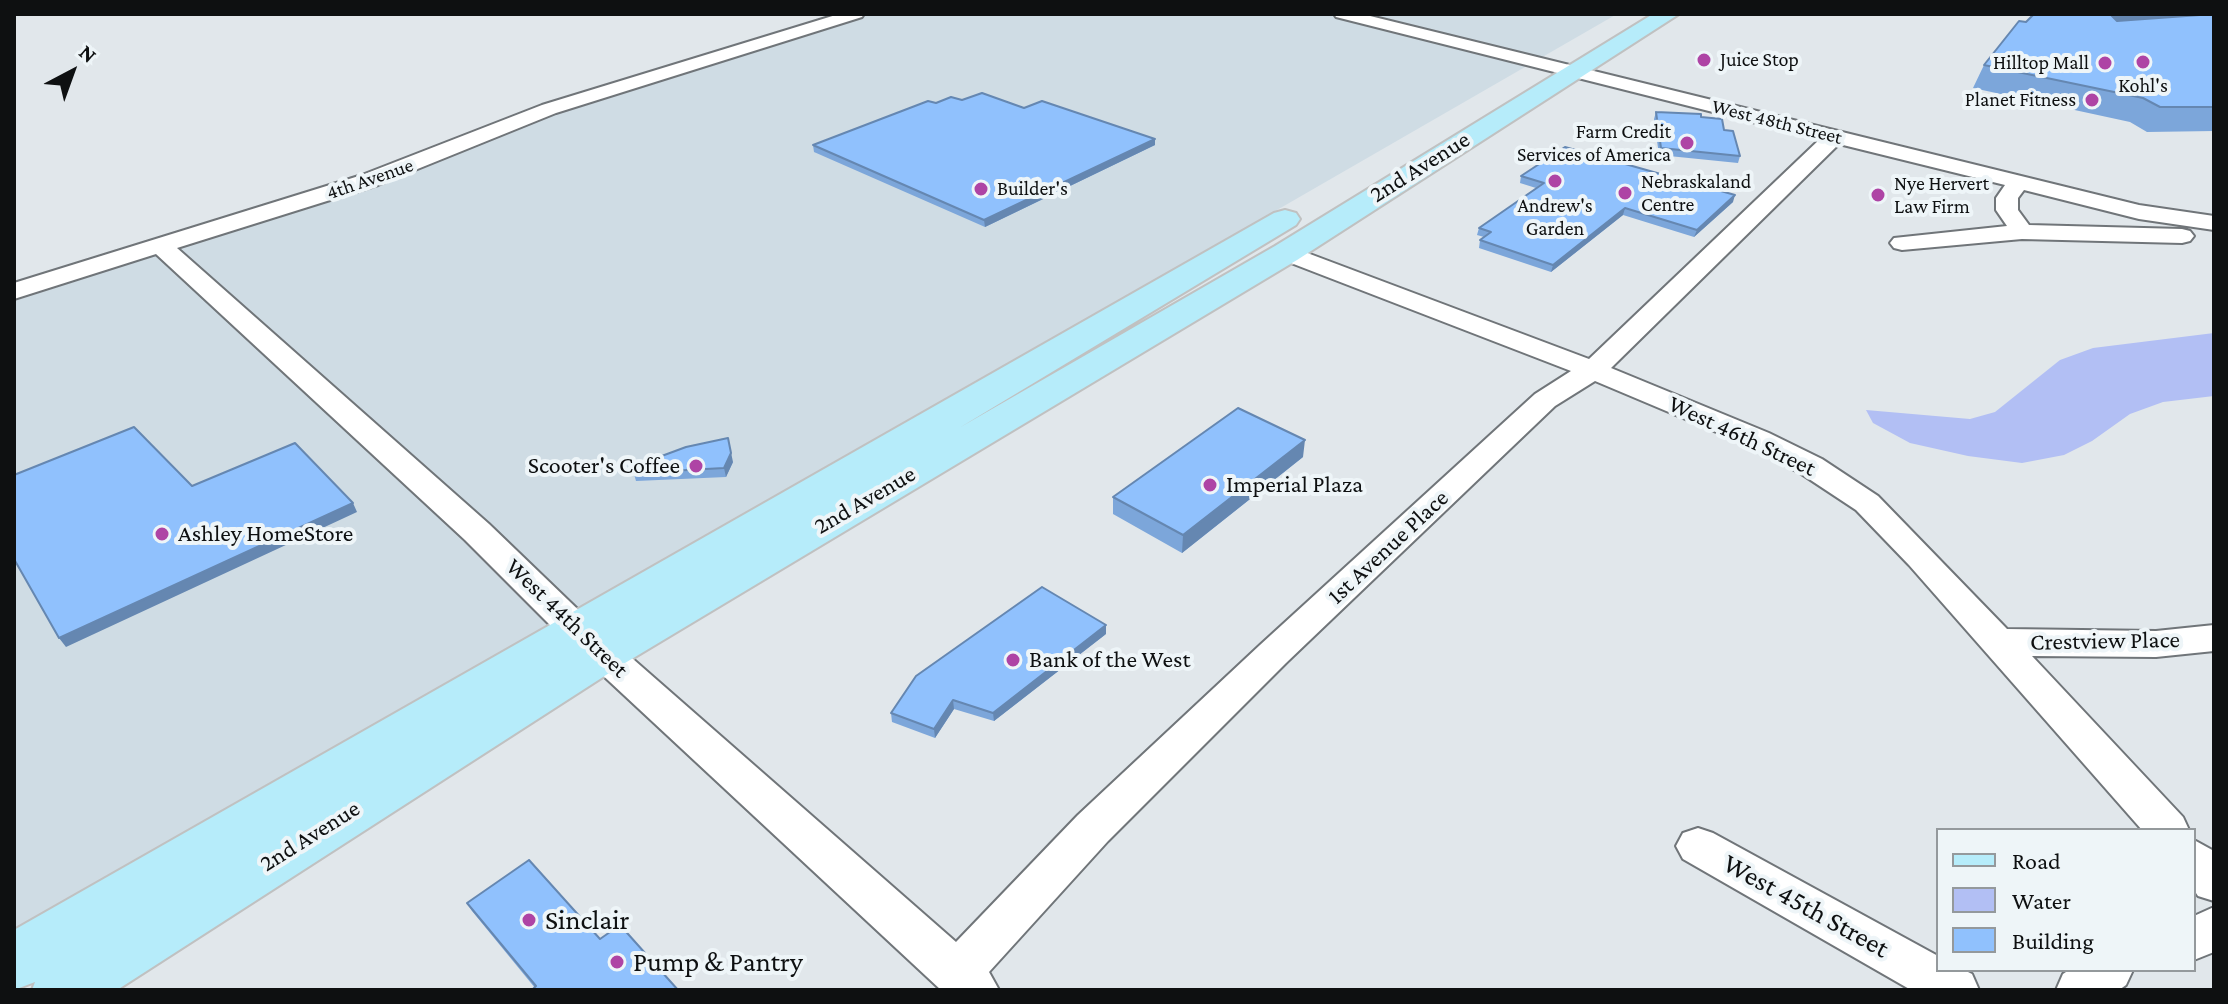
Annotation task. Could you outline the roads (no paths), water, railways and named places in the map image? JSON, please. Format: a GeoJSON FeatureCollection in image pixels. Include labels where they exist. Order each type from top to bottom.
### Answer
{"type":"FeatureCollection","features":[{"type":"Feature","properties":{"kind":"main road","name":"2nd Avenue"},"geometry":{"type":"LineString","coordinates":[[14,962],[592,643],[1286,253],[1560,68],[1634,14]]}},
{"type":"Feature","properties":{"kind":"main road","name":"2nd Avenue"},"geometry":{"type":"LineString","coordinates":[[63,990],[592,643],[1560,68],[1668,14]]}},
{"type":"Feature","properties":{"kind":"street","name":"4th Avenue"},"geometry":{"type":"LineString","coordinates":[[14,291],[370,180],[549,109],[856,14]]}},
{"type":"Feature","properties":{"kind":"street","name":"West 48th Street"},"geometry":{"type":"LineString","coordinates":[[1342,14],[2139,212],[2214,223]]}},
{"type":"Feature","properties":{"kind":"street"},"geometry":{"type":"LineString","coordinates":[[1385,25],[1409,14]]}},
{"type":"Feature","properties":{"kind":"street","name":"1st Avenue Place"},"geometry":{"type":"LineString","coordinates":[[966,982],[1093,828],[1273,654],[1545,400],[1593,370],[1834,137]]}},
{"type":"Feature","properties":{"kind":"street"},"geometry":{"type":"LineString","coordinates":[[2018,182],[2007,198],[2007,210],[2022,232]]}},
{"type":"Feature","properties":{"kind":"street"},"geometry":{"type":"LineString","coordinates":[[1902,243],[2022,232],[2187,236]]}},
{"type":"Feature","properties":{"kind":"street","name":"West 44th Street"},"geometry":{"type":"LineString","coordinates":[[161,246],[467,522],[592,643],[966,982]]}},
{"type":"Feature","properties":{"kind":"street","name":"West 46th Street"},"geometry":{"type":"LineString","coordinates":[[1286,253],[1593,370],[1758,439],[1811,466],[1867,503],[1921,557],[2166,828]]}},
{"type":"Feature","properties":{"kind":"street","name":"Crestview Place"},"geometry":{"type":"LineString","coordinates":[[1995,642],[2156,644],[2214,638]]}},
{"type":"Feature","properties":{"kind":"street","name":"West 45th Street"},"geometry":{"type":"LineString","coordinates":[[1698,846],[1955,990]]}},
{"type":"Feature","properties":{"kind":"street"},"geometry":{"type":"LineString","coordinates":[[2196,861],[2214,882]]}},
{"type":"Feature","properties":{"kind":"street"},"geometry":{"type":"LineString","coordinates":[[2196,938],[2214,928]]}},
{"type":"Feature","properties":{"kind":"street"},"geometry":{"type":"LineString","coordinates":[[2080,990],[2106,972]]}},
{"type":"Feature","properties":{"kind":"water"},"geometry":{"type":"Polygon","coordinates":[[[2214,333],[2214,396],[2163,402],[2130,414],[2092,441],[2064,455],[2022,463],[1968,456],[1910,443],[1873,423],[1866,410],[1970,419],[1995,412],[2060,360],[2093,348],[2214,333]]]}},
{"type":"Feature","properties":{"kind":"place","name":"Juice Stop"},"geometry":{"type":"Point","coordinates":[1704,60]}},
{"type":"Feature","properties":{"kind":"place","name":"Kohl's"},"geometry":{"type":"Point","coordinates":[2143,62]}},
{"type":"Feature","properties":{"kind":"place","name":"Hilltop Mall"},"geometry":{"type":"Point","coordinates":[2105,63]}},
{"type":"Feature","properties":{"kind":"place","name":"Planet Fitness"},"geometry":{"type":"Point","coordinates":[2092,100]}},
{"type":"Feature","properties":{"kind":"place","name":"Farm Credit Services of America"},"geometry":{"type":"Point","coordinates":[1687,143]}},
{"type":"Feature","properties":{"kind":"place","name":"Andrew's Garden"},"geometry":{"type":"Point","coordinates":[1555,181]}},
{"type":"Feature","properties":{"kind":"place","name":"Builder's"},"geometry":{"type":"Point","coordinates":[981,189]}},
{"type":"Feature","properties":{"kind":"place","name":"Nebraskaland Centre"},"geometry":{"type":"Point","coordinates":[1625,193]}},
{"type":"Feature","properties":{"kind":"place","name":"Nye Hervert Law Firm"},"geometry":{"type":"Point","coordinates":[1878,195]}},
{"type":"Feature","properties":{"kind":"place","name":"Scooter's Coffee"},"geometry":{"type":"Point","coordinates":[696,466]}},
{"type":"Feature","properties":{"kind":"place","name":"Imperial Plaza"},"geometry":{"type":"Point","coordinates":[1210,485]}},
{"type":"Feature","properties":{"kind":"place","name":"Ashley HomeStore"},"geometry":{"type":"Point","coordinates":[162,534]}},
{"type":"Feature","properties":{"kind":"place","name":"Bank of the West"},"geometry":{"type":"Point","coordinates":[1013,660]}},
{"type":"Feature","properties":{"kind":"place","name":"Sinclair"},"geometry":{"type":"Point","coordinates":[529,920]}},
{"type":"Feature","properties":{"kind":"place","name":"Pump & Pantry"},"geometry":{"type":"Point","coordinates":[617,962]}}]}
